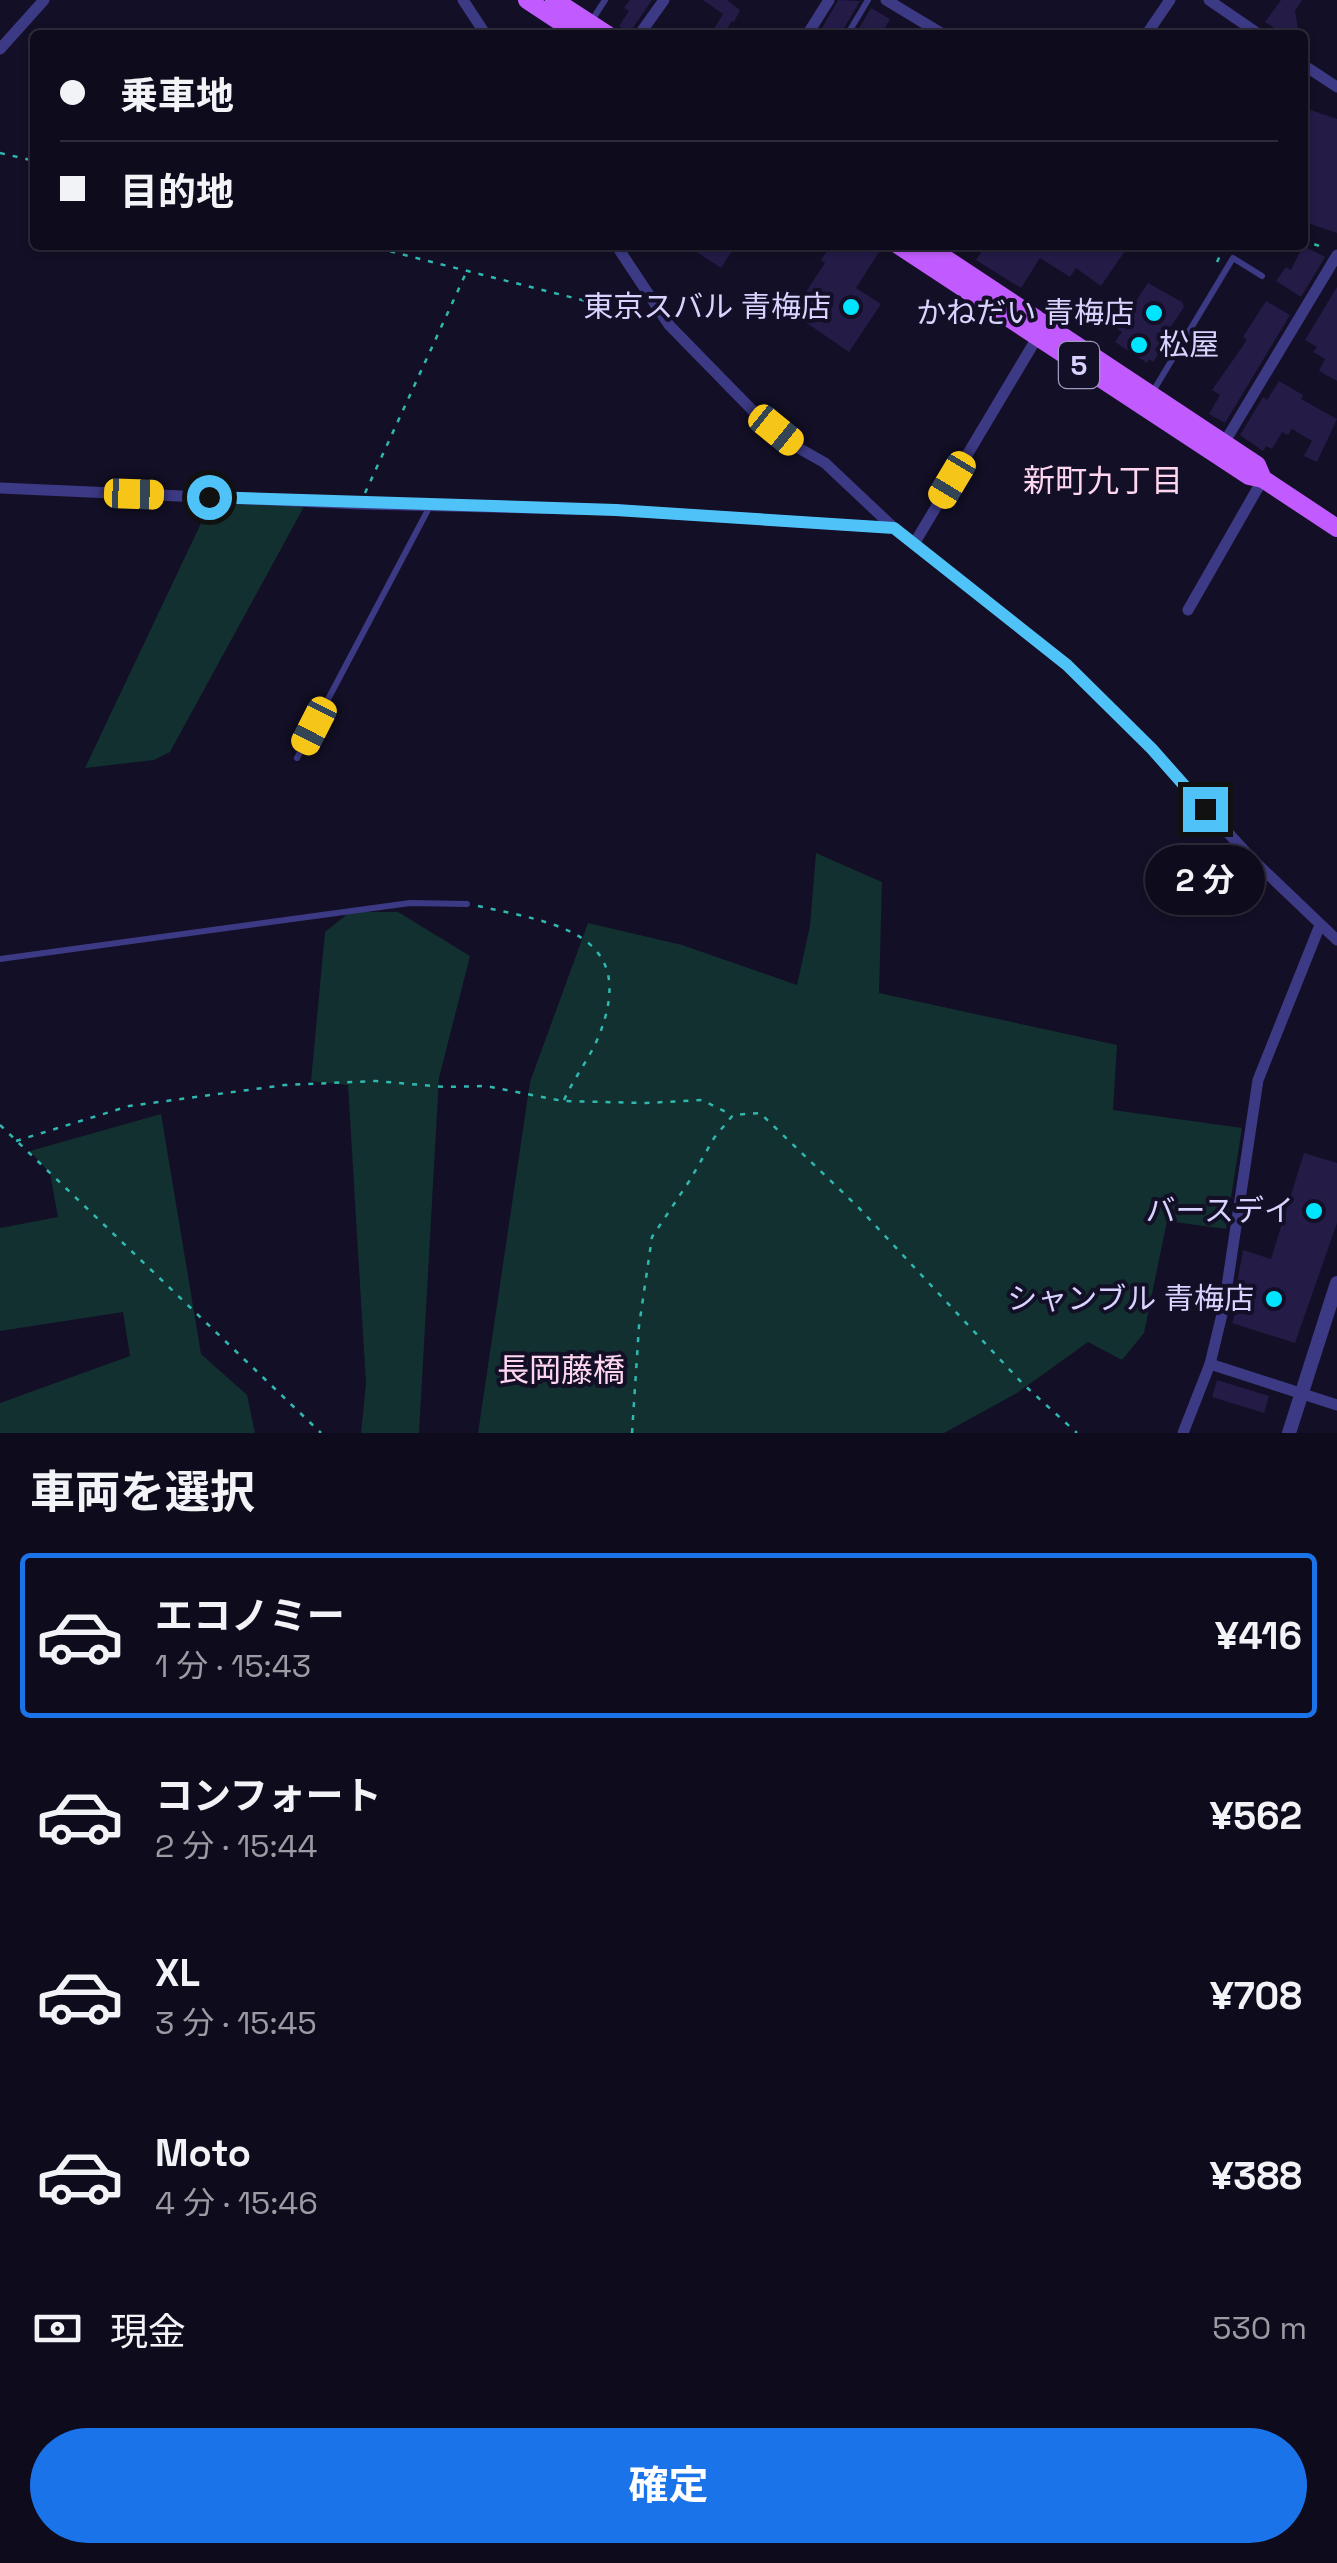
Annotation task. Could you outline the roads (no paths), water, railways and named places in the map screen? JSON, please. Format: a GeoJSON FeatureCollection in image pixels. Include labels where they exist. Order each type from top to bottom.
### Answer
{"type":"FeatureCollection","features":[{"type":"Feature","properties":{"kind":"main road"},"geometry":{"type":"LineString","coordinates":[[528,0],[585,29]]}},
{"type":"Feature","properties":{"kind":"main road"},"geometry":{"type":"LineString","coordinates":[[554,0],[585,29]]}},
{"type":"Feature","properties":{"kind":"main road","name":"5"},"geometry":{"type":"LineString","coordinates":[[906,250],[1152,394],[1256,465],[1263,479]]}},
{"type":"Feature","properties":{"kind":"main road","name":"5"},"geometry":{"type":"LineString","coordinates":[[932,250],[1249,476],[1263,479],[1337,528]]}},
{"type":"Feature","properties":{"kind":"street"},"geometry":{"type":"LineString","coordinates":[[0,49],[44,0]]}},
{"type":"Feature","properties":{"kind":"street"},"geometry":{"type":"LineString","coordinates":[[463,0],[483,30]]}},
{"type":"Feature","properties":{"kind":"street"},"geometry":{"type":"LineString","coordinates":[[643,30],[664,0]]}},
{"type":"Feature","properties":{"kind":"street"},"geometry":{"type":"LineString","coordinates":[[810,30],[829,0]]}},
{"type":"Feature","properties":{"kind":"street"},"geometry":{"type":"LineString","coordinates":[[886,0],[936,30]]}},
{"type":"Feature","properties":{"kind":"street"},"geometry":{"type":"LineString","coordinates":[[1149,30],[1170,0]]}},
{"type":"Feature","properties":{"kind":"street"},"geometry":{"type":"LineString","coordinates":[[1209,0],[1253,30]]}},
{"type":"Feature","properties":{"kind":"street"},"geometry":{"type":"LineString","coordinates":[[1308,68],[1337,87]]}},
{"type":"Feature","properties":{"kind":"street"},"geometry":{"type":"LineString","coordinates":[[619,250],[678,335],[758,416],[795,446],[824,462],[894,528],[1067,665],[1152,749],[1251,858],[1337,940]]}},
{"type":"Feature","properties":{"kind":"street"},"geometry":{"type":"LineString","coordinates":[[1224,443],[1337,256]]}},
{"type":"Feature","properties":{"kind":"street"},"geometry":{"type":"LineString","coordinates":[[914,544],[1042,330]]}},
{"type":"Feature","properties":{"kind":"street"},"geometry":{"type":"LineString","coordinates":[[1188,610],[1263,479]]}},
{"type":"Feature","properties":{"kind":"street"},"geometry":{"type":"LineString","coordinates":[[0,488],[360,504],[616,510],[894,528]]}},
{"type":"Feature","properties":{"kind":"street"},"geometry":{"type":"LineString","coordinates":[[1183,1433],[1210,1364],[1224,1306],[1258,1080],[1320,925]]}},
{"type":"Feature","properties":{"kind":"street"},"geometry":{"type":"LineString","coordinates":[[1290,1433],[1337,1282]]}},
{"type":"Feature","properties":{"kind":"street"},"geometry":{"type":"LineString","coordinates":[[1210,1364],[1337,1404]]}},
{"type":"Feature","properties":{"kind":"lane"},"geometry":{"type":"LineString","coordinates":[[585,29],[605,0]]}},
{"type":"Feature","properties":{"kind":"lane"},"geometry":{"type":"LineString","coordinates":[[850,30],[868,0]]}},
{"type":"Feature","properties":{"kind":"lane"},"geometry":{"type":"LineString","coordinates":[[1152,394],[1233,258],[1262,276]]}},
{"type":"Feature","properties":{"kind":"lane"},"geometry":{"type":"LineString","coordinates":[[298,758],[430,505]]}},
{"type":"Feature","properties":{"kind":"lane"},"geometry":{"type":"LineString","coordinates":[[0,959],[410,903],[467,904]]}},
{"type":"Feature","properties":{"kind":"place","name":"東京スバル 青梅店"},"geometry":{"type":"Point","coordinates":[851,307]}},
{"type":"Feature","properties":{"kind":"place","name":"かねだい 青梅店"},"geometry":{"type":"Point","coordinates":[1154,313]}},
{"type":"Feature","properties":{"kind":"place","name":"松屋"},"geometry":{"type":"Point","coordinates":[1139,345]}},
{"type":"Feature","properties":{"kind":"place","name":"バースデイ"},"geometry":{"type":"Point","coordinates":[1314,1211]}},
{"type":"Feature","properties":{"kind":"place","name":"シャンブル 青梅店"},"geometry":{"type":"Point","coordinates":[1274,1299]}},
{"type":"Feature","properties":{"kind":"district","name":"新町九丁目"},"geometry":{"type":"Point","coordinates":[1103,481]}},
{"type":"Feature","properties":{"kind":"district","name":"長岡藤橋"},"geometry":{"type":"Point","coordinates":[561,1370]}}]}
